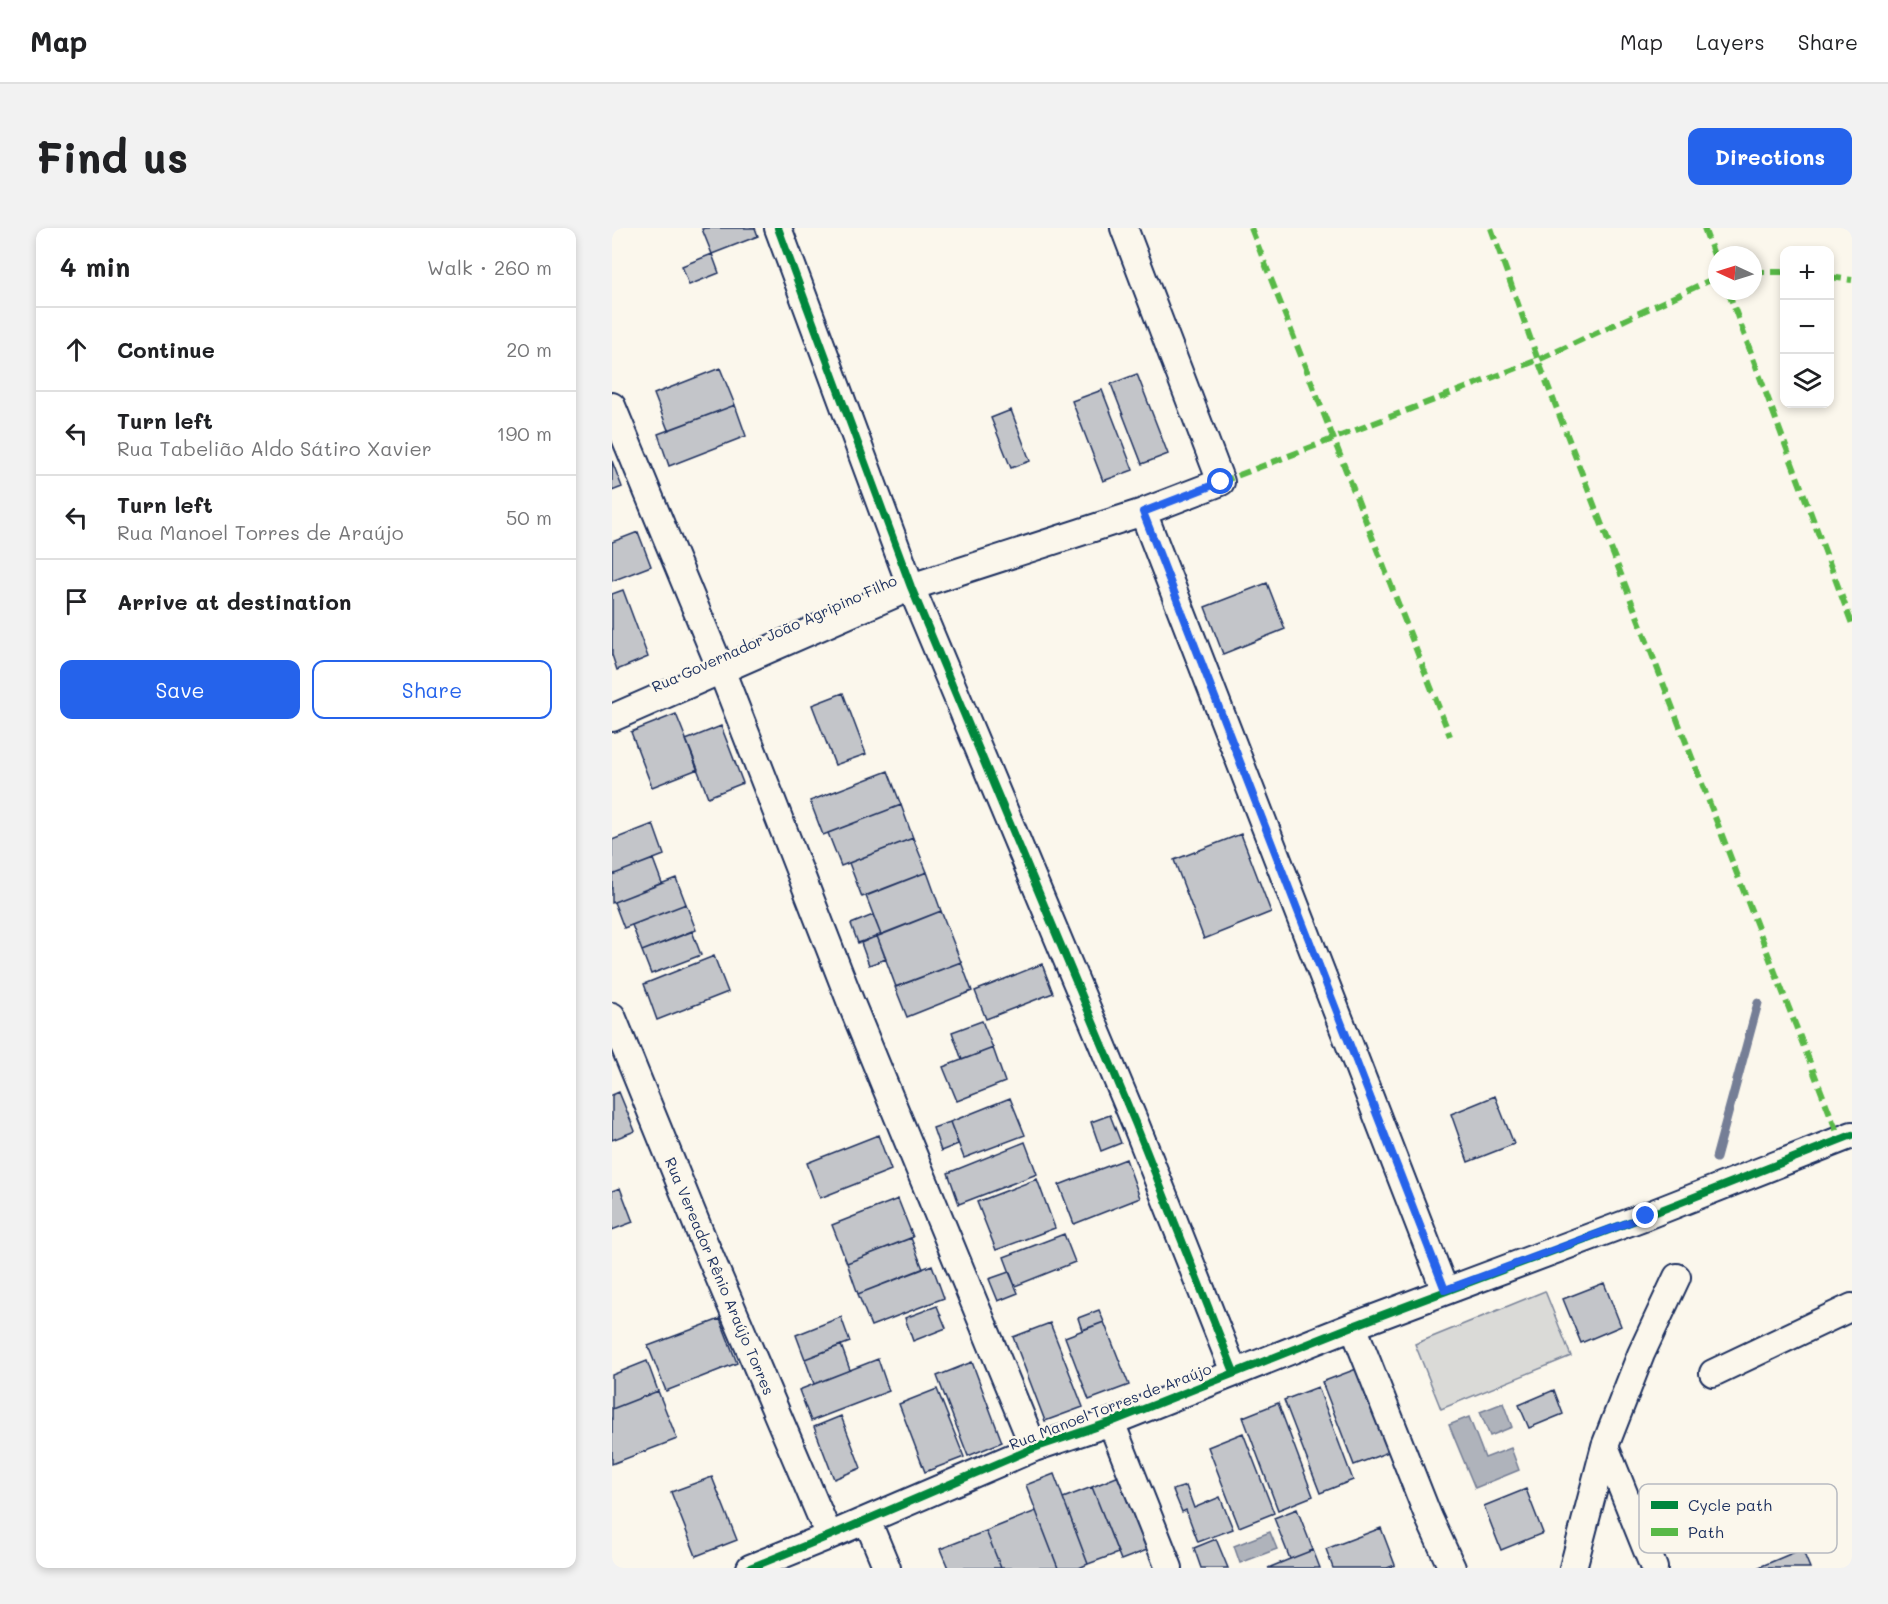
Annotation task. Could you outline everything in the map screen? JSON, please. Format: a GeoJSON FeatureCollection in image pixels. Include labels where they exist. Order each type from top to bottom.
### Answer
{"type":"FeatureCollection","features":[{"type":"Feature","properties":{"kind":"street"},"geometry":{"type":"LineString","coordinates":[[778,228],[911,587],[1127,1103],[1234,1372]]}},
{"type":"Feature","properties":{"kind":"street","name":"Rua Governador João Agripino Filho"},"geometry":{"type":"LineString","coordinates":[[612,718],[722,672],[911,587],[1143,512],[1221,482],[1125,228]]}},
{"type":"Feature","properties":{"kind":"street"},"geometry":{"type":"LineString","coordinates":[[612,406],[722,672],[851,1003],[1034,1448]]}},
{"type":"Feature","properties":{"kind":"street"},"geometry":{"type":"LineString","coordinates":[[1143,512],[1445,1290]]}},
{"type":"Feature","properties":{"kind":"street","name":"Rua Vereador Rênio Araújo Torres"},"geometry":{"type":"LineString","coordinates":[[612,1016],[704,1242],[830,1536]]}},
{"type":"Feature","properties":{"kind":"street","name":"Rua Manoel Torres de Araújo"},"geometry":{"type":"LineString","coordinates":[[750,1568],[1034,1448],[1112,1422],[1445,1290],[1646,1216],[1852,1135]]}},
{"type":"Feature","properties":{"kind":"street"},"geometry":{"type":"LineString","coordinates":[[1573,1568],[1605,1446],[1641,1354],[1677,1277]]}},
{"type":"Feature","properties":{"kind":"street"},"geometry":{"type":"LineString","coordinates":[[1713,1373],[1852,1307]]}},
{"type":"Feature","properties":{"kind":"street"},"geometry":{"type":"LineString","coordinates":[[1353,1326],[1429,1518],[1452,1568]]}},
{"type":"Feature","properties":{"kind":"street"},"geometry":{"type":"LineString","coordinates":[[1112,1422],[1169,1568]]}},
{"type":"Feature","properties":{"kind":"street"},"geometry":{"type":"LineString","coordinates":[[1605,1446],[1639,1531]]}},
{"type":"Feature","properties":{"kind":"street"},"geometry":{"type":"LineString","coordinates":[[867,1520],[887,1568]]}},
{"type":"Feature","properties":{"kind":"street"},"geometry":{"type":"LineString","coordinates":[[1648,1553],[1654,1568]]}},
{"type":"Feature","properties":{"kind":"shaded area"},"geometry":{"type":"Polygon","coordinates":[[[1545,1291],[1571,1356],[1441,1409],[1415,1344],[1545,1291]]]}},
{"type":"Feature","properties":{"kind":"shaded area"},"geometry":{"type":"Polygon","coordinates":[[[1503,1403],[1512,1427],[1490,1436],[1480,1412],[1503,1403]]]}},
{"type":"Feature","properties":{"kind":"shaded area"},"geometry":{"type":"Polygon","coordinates":[[[1469,1417],[1485,1458],[1511,1448],[1519,1470],[1475,1488],[1449,1425],[1469,1417]]]}},
{"type":"Feature","properties":{"kind":"shaded area"},"geometry":{"type":"Polygon","coordinates":[[[1270,1532],[1277,1549],[1240,1563],[1234,1546],[1270,1532]]]}},
{"type":"Feature","properties":{"kind":"building"},"geometry":{"type":"Polygon","coordinates":[[[755,228],[758,236],[712,254],[702,229],[755,228]]]}},
{"type":"Feature","properties":{"kind":"building"},"geometry":{"type":"Polygon","coordinates":[[[712,254],[719,273],[689,285],[682,266],[712,254]]]}},
{"type":"Feature","properties":{"kind":"building"},"geometry":{"type":"Polygon","coordinates":[[[720,368],[735,405],[668,430],[654,394],[720,368]]]}},
{"type":"Feature","properties":{"kind":"building"},"geometry":{"type":"Polygon","coordinates":[[[1137,374],[1168,454],[1142,464],[1111,384],[1137,374]]]}},
{"type":"Feature","properties":{"kind":"building"},"geometry":{"type":"Polygon","coordinates":[[[1102,390],[1133,470],[1103,481],[1072,401],[1102,390]]]}},
{"type":"Feature","properties":{"kind":"building"},"geometry":{"type":"Polygon","coordinates":[[[735,405],[746,436],[669,466],[658,434],[735,405]]]}},
{"type":"Feature","properties":{"kind":"building"},"geometry":{"type":"Polygon","coordinates":[[[1011,410],[1030,461],[1011,468],[991,418],[1011,410]]]}},
{"type":"Feature","properties":{"kind":"building"},"geometry":{"type":"Polygon","coordinates":[[[612,461],[622,487],[612,491],[612,461]]]}},
{"type":"Feature","properties":{"kind":"building"},"geometry":{"type":"Polygon","coordinates":[[[638,532],[651,566],[612,581],[612,542],[638,532]]]}},
{"type":"Feature","properties":{"kind":"building"},"geometry":{"type":"Polygon","coordinates":[[[1267,583],[1285,629],[1223,654],[1205,607],[1267,583]]]}},
{"type":"Feature","properties":{"kind":"building"},"geometry":{"type":"Polygon","coordinates":[[[623,590],[648,657],[617,670],[612,655],[612,594],[623,590]]]}},
{"type":"Feature","properties":{"kind":"building"},"geometry":{"type":"Polygon","coordinates":[[[843,693],[866,754],[835,765],[812,705],[843,693]]]}},
{"type":"Feature","properties":{"kind":"building"},"geometry":{"type":"Polygon","coordinates":[[[676,714],[698,769],[652,787],[631,732],[676,714]]]}},
{"type":"Feature","properties":{"kind":"building"},"geometry":{"type":"Polygon","coordinates":[[[721,726],[743,783],[708,797],[686,740],[721,726]]]}},
{"type":"Feature","properties":{"kind":"building"},"geometry":{"type":"Polygon","coordinates":[[[888,771],[901,805],[823,835],[810,801],[888,771]]]}},
{"type":"Feature","properties":{"kind":"building"},"geometry":{"type":"Polygon","coordinates":[[[901,805],[913,838],[841,866],[828,833],[901,805]]]}},
{"type":"Feature","properties":{"kind":"building"},"geometry":{"type":"Polygon","coordinates":[[[653,824],[664,855],[612,875],[612,840],[653,824]]]}},
{"type":"Feature","properties":{"kind":"building"},"geometry":{"type":"Polygon","coordinates":[[[1241,834],[1271,912],[1204,939],[1174,860],[1241,834]]]}},
{"type":"Feature","properties":{"kind":"building"},"geometry":{"type":"Polygon","coordinates":[[[913,838],[927,872],[862,897],[849,863],[913,838]]]}},
{"type":"Feature","properties":{"kind":"building"},"geometry":{"type":"Polygon","coordinates":[[[653,859],[662,883],[612,903],[612,875],[653,859]]]}},
{"type":"Feature","properties":{"kind":"building"},"geometry":{"type":"Polygon","coordinates":[[[927,872],[941,911],[881,935],[866,896],[927,872]]]}},
{"type":"Feature","properties":{"kind":"building"},"geometry":{"type":"Polygon","coordinates":[[[676,878],[686,904],[624,928],[614,902],[676,878]]]}},
{"type":"Feature","properties":{"kind":"building"},"geometry":{"type":"Polygon","coordinates":[[[686,904],[696,930],[642,951],[632,925],[686,904]]]}},
{"type":"Feature","properties":{"kind":"building"},"geometry":{"type":"Polygon","coordinates":[[[941,911],[961,962],[896,987],[877,936],[941,911]]]}},
{"type":"Feature","properties":{"kind":"building"},"geometry":{"type":"Polygon","coordinates":[[[873,915],[881,935],[858,943],[851,924],[873,915]]]}},
{"type":"Feature","properties":{"kind":"building"},"geometry":{"type":"Polygon","coordinates":[[[692,931],[701,955],[651,974],[642,951],[692,931]]]}},
{"type":"Feature","properties":{"kind":"building"},"geometry":{"type":"Polygon","coordinates":[[[877,936],[886,959],[869,965],[861,943],[877,936]]]}},
{"type":"Feature","properties":{"kind":"building"},"geometry":{"type":"Polygon","coordinates":[[[714,956],[728,992],[657,1020],[644,984],[714,956]]]}},
{"type":"Feature","properties":{"kind":"building"},"geometry":{"type":"Polygon","coordinates":[[[961,962],[972,991],[907,1017],[895,987],[961,962]]]}},
{"type":"Feature","properties":{"kind":"building"},"geometry":{"type":"Polygon","coordinates":[[[1042,964],[1053,993],[986,1019],[975,991],[1042,964]]]}},
{"type":"Feature","properties":{"kind":"building"},"geometry":{"type":"Polygon","coordinates":[[[982,1021],[993,1048],[962,1060],[952,1032],[982,1021]]]}},
{"type":"Feature","properties":{"kind":"building"},"geometry":{"type":"Polygon","coordinates":[[[993,1048],[1005,1082],[957,1101],[943,1067],[993,1048]]]}},
{"type":"Feature","properties":{"kind":"building"},"geometry":{"type":"Polygon","coordinates":[[[619,1092],[635,1131],[612,1140],[612,1095],[619,1092]]]}},
{"type":"Feature","properties":{"kind":"building"},"geometry":{"type":"Polygon","coordinates":[[[1495,1096],[1514,1144],[1468,1162],[1451,1114],[1495,1096]]]}},
{"type":"Feature","properties":{"kind":"building"},"geometry":{"type":"Polygon","coordinates":[[[1010,1098],[1025,1135],[964,1158],[950,1122],[1010,1098]]]}},
{"type":"Feature","properties":{"kind":"building"},"geometry":{"type":"Polygon","coordinates":[[[1110,1115],[1121,1143],[1101,1151],[1091,1122],[1110,1115]]]}},
{"type":"Feature","properties":{"kind":"building"},"geometry":{"type":"Polygon","coordinates":[[[950,1122],[958,1144],[941,1151],[933,1128],[950,1122]]]}},
{"type":"Feature","properties":{"kind":"building"},"geometry":{"type":"Polygon","coordinates":[[[878,1135],[891,1170],[820,1198],[807,1163],[878,1135]]]}},
{"type":"Feature","properties":{"kind":"building"},"geometry":{"type":"Polygon","coordinates":[[[1025,1142],[1037,1174],[959,1204],[948,1173],[1025,1142]]]}},
{"type":"Feature","properties":{"kind":"building"},"geometry":{"type":"Polygon","coordinates":[[[1126,1159],[1140,1198],[1074,1224],[1059,1185],[1126,1159]]]}},
{"type":"Feature","properties":{"kind":"building"},"geometry":{"type":"Polygon","coordinates":[[[1037,1179],[1055,1228],[996,1250],[977,1202],[1037,1179]]]}},
{"type":"Feature","properties":{"kind":"building"},"geometry":{"type":"Polygon","coordinates":[[[620,1188],[633,1222],[612,1230],[612,1191],[620,1188]]]}},
{"type":"Feature","properties":{"kind":"building"},"geometry":{"type":"Polygon","coordinates":[[[898,1199],[913,1237],[847,1263],[832,1225],[898,1199]]]}},
{"type":"Feature","properties":{"kind":"building"},"geometry":{"type":"Polygon","coordinates":[[[1064,1234],[1075,1262],[1015,1286],[1004,1257],[1064,1234]]]}},
{"type":"Feature","properties":{"kind":"building"},"geometry":{"type":"Polygon","coordinates":[[[911,1238],[923,1269],[858,1294],[847,1263],[911,1238]]]}},
{"type":"Feature","properties":{"kind":"building"},"geometry":{"type":"Polygon","coordinates":[[[932,1265],[944,1298],[871,1326],[858,1294],[932,1265]]]}},
{"type":"Feature","properties":{"kind":"building"},"geometry":{"type":"Polygon","coordinates":[[[1009,1272],[1018,1293],[998,1301],[989,1279],[1009,1272]]]}},
{"type":"Feature","properties":{"kind":"building"},"geometry":{"type":"Polygon","coordinates":[[[1604,1283],[1621,1326],[1581,1343],[1563,1299],[1604,1283]]]}},
{"type":"Feature","properties":{"kind":"building"},"geometry":{"type":"Polygon","coordinates":[[[937,1306],[946,1328],[913,1341],[905,1318],[937,1306]]]}},
{"type":"Feature","properties":{"kind":"building"},"geometry":{"type":"Polygon","coordinates":[[[1099,1310],[1104,1322],[1082,1330],[1078,1318],[1099,1310]]]}},
{"type":"Feature","properties":{"kind":"building"},"geometry":{"type":"Polygon","coordinates":[[[841,1317],[850,1342],[805,1359],[796,1335],[841,1317]]]}},
{"type":"Feature","properties":{"kind":"building"},"geometry":{"type":"Polygon","coordinates":[[[720,1319],[737,1363],[666,1391],[648,1346],[720,1319]]]}},
{"type":"Feature","properties":{"kind":"building"},"geometry":{"type":"Polygon","coordinates":[[[1104,1322],[1129,1385],[1089,1400],[1065,1337],[1104,1322]]]}},
{"type":"Feature","properties":{"kind":"building"},"geometry":{"type":"Polygon","coordinates":[[[1050,1323],[1083,1407],[1045,1421],[1013,1337],[1050,1323]]]}},
{"type":"Feature","properties":{"kind":"building"},"geometry":{"type":"Polygon","coordinates":[[[841,1345],[850,1370],[814,1384],[805,1359],[841,1345]]]}},
{"type":"Feature","properties":{"kind":"building"},"geometry":{"type":"Polygon","coordinates":[[[878,1359],[889,1391],[811,1421],[799,1390],[878,1359]]]}},
{"type":"Feature","properties":{"kind":"building"},"geometry":{"type":"Polygon","coordinates":[[[647,1361],[658,1391],[612,1409],[612,1375],[647,1361]]]}},
{"type":"Feature","properties":{"kind":"building"},"geometry":{"type":"Polygon","coordinates":[[[972,1362],[1002,1442],[968,1456],[937,1376],[972,1362]]]}},
{"type":"Feature","properties":{"kind":"building"},"geometry":{"type":"Polygon","coordinates":[[[1359,1368],[1391,1451],[1354,1465],[1322,1382],[1359,1368]]]}},
{"type":"Feature","properties":{"kind":"building"},"geometry":{"type":"Polygon","coordinates":[[[1318,1387],[1353,1480],[1320,1493],[1284,1400],[1318,1387]]]}},
{"type":"Feature","properties":{"kind":"building"},"geometry":{"type":"Polygon","coordinates":[[[937,1389],[964,1457],[925,1472],[899,1404],[937,1389]]]}},
{"type":"Feature","properties":{"kind":"building"},"geometry":{"type":"Polygon","coordinates":[[[1554,1390],[1563,1414],[1529,1428],[1519,1405],[1554,1390]]]}},
{"type":"Feature","properties":{"kind":"building"},"geometry":{"type":"Polygon","coordinates":[[[658,1391],[677,1439],[612,1464],[612,1409],[658,1391]]]}},
{"type":"Feature","properties":{"kind":"building"},"geometry":{"type":"Polygon","coordinates":[[[1278,1403],[1313,1496],[1278,1510],[1243,1417],[1278,1403]]]}},
{"type":"Feature","properties":{"kind":"building"},"geometry":{"type":"Polygon","coordinates":[[[841,1416],[861,1468],[834,1479],[814,1427],[841,1416]]]}},
{"type":"Feature","properties":{"kind":"building"},"geometry":{"type":"Polygon","coordinates":[[[1243,1433],[1274,1513],[1239,1527],[1208,1447],[1243,1433]]]}},
{"type":"Feature","properties":{"kind":"building"},"geometry":{"type":"Polygon","coordinates":[[[1054,1474],[1088,1564],[1079,1568],[1058,1568],[1026,1485],[1054,1474]]]}},
{"type":"Feature","properties":{"kind":"building"},"geometry":{"type":"Polygon","coordinates":[[[1119,1476],[1147,1550],[1121,1560],[1092,1487],[1119,1476]]]}},
{"type":"Feature","properties":{"kind":"building"},"geometry":{"type":"Polygon","coordinates":[[[712,1477],[737,1540],[696,1556],[671,1492],[712,1477]]]}},
{"type":"Feature","properties":{"kind":"building"},"geometry":{"type":"Polygon","coordinates":[[[1186,1486],[1194,1508],[1220,1497],[1233,1529],[1198,1542],[1186,1510],[1182,1512],[1173,1490],[1186,1486]]]}},
{"type":"Feature","properties":{"kind":"building"},"geometry":{"type":"Polygon","coordinates":[[[1092,1487],[1118,1553],[1088,1564],[1063,1498],[1092,1487]]]}},
{"type":"Feature","properties":{"kind":"building"},"geometry":{"type":"Polygon","coordinates":[[[1526,1489],[1543,1533],[1501,1550],[1484,1506],[1526,1489]]]}},
{"type":"Feature","properties":{"kind":"building"},"geometry":{"type":"Polygon","coordinates":[[[1297,1509],[1313,1550],[1290,1559],[1274,1518],[1297,1509]]]}},
{"type":"Feature","properties":{"kind":"building"},"geometry":{"type":"Polygon","coordinates":[[[1036,1511],[1058,1568],[1001,1568],[986,1531],[1036,1511]]]}},
{"type":"Feature","properties":{"kind":"building"},"geometry":{"type":"Polygon","coordinates":[[[1381,1528],[1395,1565],[1387,1568],[1333,1568],[1326,1549],[1381,1528]]]}},
{"type":"Feature","properties":{"kind":"building"},"geometry":{"type":"Polygon","coordinates":[[[986,1531],[1001,1568],[948,1568],[940,1549],[986,1531]]]}},
{"type":"Feature","properties":{"kind":"building"},"geometry":{"type":"Polygon","coordinates":[[[1216,1539],[1228,1568],[1201,1568],[1194,1548],[1216,1539]]]}},
{"type":"Feature","properties":{"kind":"building"},"geometry":{"type":"Polygon","coordinates":[[[1313,1550],[1320,1568],[1268,1568],[1290,1559],[1313,1550]]]}},
{"type":"Feature","properties":{"kind":"building"},"geometry":{"type":"Polygon","coordinates":[[[1793,1553],[1804,1553],[1810,1568],[1757,1568],[1793,1553]]]}},
{"type":"Feature","properties":{"kind":"waterway"},"geometry":{"type":"LineString","coordinates":[[1716,1158],[1758,1003]]}},
{"type":"Feature","properties":{"kind":"marked path"},"geometry":{"type":"LineString","coordinates":[[1251,228],[1450,736]]}},
{"type":"Feature","properties":{"kind":"marked path"},"geometry":{"type":"LineString","coordinates":[[1491,228],[1538,360],[1840,1140]]}},
{"type":"Feature","properties":{"kind":"marked path"},"geometry":{"type":"LineString","coordinates":[[1704,228],[1711,246]]}},
{"type":"Feature","properties":{"kind":"marked path"},"geometry":{"type":"LineString","coordinates":[[1762,272],[1780,272]]}},
{"type":"Feature","properties":{"kind":"marked path"},"geometry":{"type":"LineString","coordinates":[[1834,278],[1852,280]]}},
{"type":"Feature","properties":{"kind":"marked path"},"geometry":{"type":"LineString","coordinates":[[1221,482],[1538,360],[1708,281]]}},
{"type":"Feature","properties":{"kind":"marked path"},"geometry":{"type":"LineString","coordinates":[[1731,300],[1852,624]]}},
{"type":"Feature","properties":{"kind":"cycle path"},"geometry":{"type":"LineString","coordinates":[[778,228],[911,587],[1136,1125],[1234,1372]]}},
{"type":"Feature","properties":{"kind":"cycle path"},"geometry":{"type":"LineString","coordinates":[[750,1568],[1034,1448],[1111,1422],[1353,1326],[1646,1216],[1852,1135]]}},
{"type":"Feature","properties":{"kind":"route"},"geometry":{"type":"LineString","coordinates":[[1221,482],[1143,512],[1445,1290],[1646,1216]]}}]}
